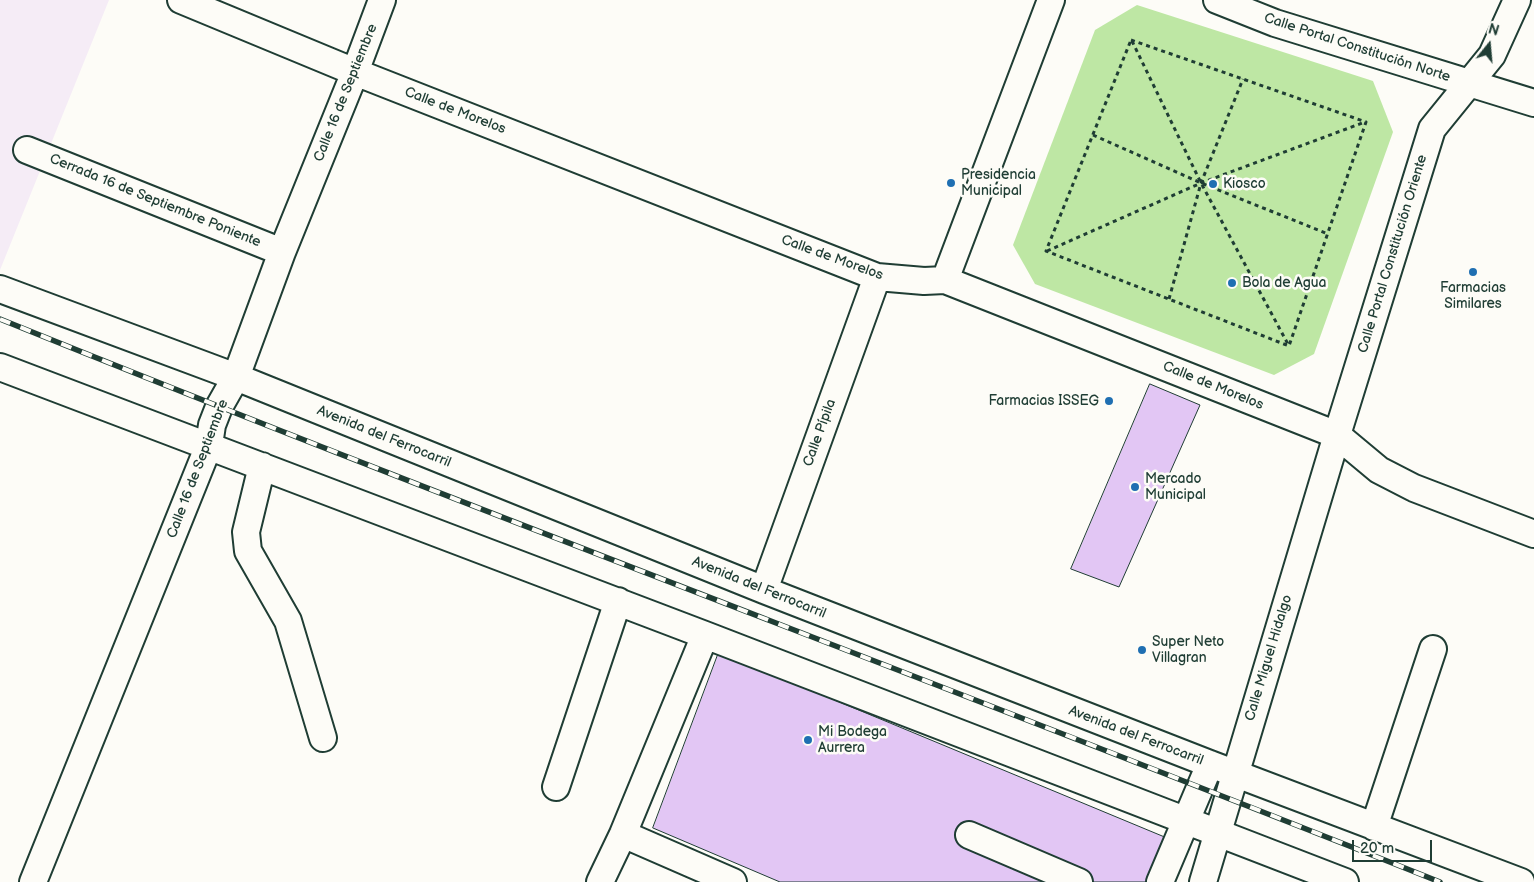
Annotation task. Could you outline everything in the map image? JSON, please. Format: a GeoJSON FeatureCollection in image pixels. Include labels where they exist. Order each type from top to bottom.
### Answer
{"type":"FeatureCollection","features":[{"type":"Feature","properties":{"kind":"street","name":"Calle de Morelos"},"geometry":{"type":"LineString","coordinates":[[181,0],[356,72],[876,277],[914,281],[945,280],[1337,435],[1379,470],[1414,488],[1534,534]]}},
{"type":"Feature","properties":{"kind":"street","name":"Calle 16 de Septiembre"},"geometry":{"type":"LineString","coordinates":[[33,882],[209,446],[212,425],[219,407],[236,377],[282,252],[356,72],[382,0]]}},
{"type":"Feature","properties":{"kind":"street"},"geometry":{"type":"LineString","coordinates":[[945,280],[1051,0]]}},
{"type":"Feature","properties":{"kind":"street","name":"Calle Portal Constitución Norte"},"geometry":{"type":"LineString","coordinates":[[1217,0],[1275,23],[1534,103]]}},
{"type":"Feature","properties":{"kind":"street"},"geometry":{"type":"LineString","coordinates":[[1469,84],[1492,55],[1517,0]]}},
{"type":"Feature","properties":{"kind":"street","name":"Calle Portal Constitución Oriente"},"geometry":{"type":"LineString","coordinates":[[1337,435],[1432,129],[1469,84]]}},
{"type":"Feature","properties":{"kind":"street","name":"Cerrada 16 de Septiembre Poniente"},"geometry":{"type":"LineString","coordinates":[[27,150],[282,252]]}},
{"type":"Feature","properties":{"kind":"street","name":"Calle Pípila"},"geometry":{"type":"LineString","coordinates":[[764,590],[876,277]]}},
{"type":"Feature","properties":{"kind":"street","name":"Avenida del Ferrocarril"},"geometry":{"type":"LineString","coordinates":[[0,289],[236,377],[764,590],[1210,764],[1521,882]]}},
{"type":"Feature","properties":{"kind":"street"},"geometry":{"type":"LineString","coordinates":[[0,367],[618,601],[1344,882]]}},
{"type":"Feature","properties":{"kind":"street","name":"Calle Miguel Hidalgo"},"geometry":{"type":"LineString","coordinates":[[1203,882],[1234,773],[1337,435]]}},
{"type":"Feature","properties":{"kind":"street"},"geometry":{"type":"LineString","coordinates":[[262,466],[246,532],[248,551],[288,621],[323,738]]}},
{"type":"Feature","properties":{"kind":"street"},"geometry":{"type":"LineString","coordinates":[[556,787],[618,601]]}},
{"type":"Feature","properties":{"kind":"street"},"geometry":{"type":"LineString","coordinates":[[600,882],[623,834],[705,635]]}},
{"type":"Feature","properties":{"kind":"street"},"geometry":{"type":"LineString","coordinates":[[1374,827],[1433,649]]}},
{"type":"Feature","properties":{"kind":"street"},"geometry":{"type":"LineString","coordinates":[[1160,882],[1210,764]]}},
{"type":"Feature","properties":{"kind":"street"},"geometry":{"type":"LineString","coordinates":[[623,834],[733,882]]}},
{"type":"Feature","properties":{"kind":"street"},"geometry":{"type":"LineString","coordinates":[[969,835],[1080,882]]}},
{"type":"Feature","properties":{"kind":"path"},"geometry":{"type":"LineString","coordinates":[[1131,40],[1366,122]]}},
{"type":"Feature","properties":{"kind":"path"},"geometry":{"type":"LineString","coordinates":[[1046,251],[1131,40]]}},
{"type":"Feature","properties":{"kind":"path"},"geometry":{"type":"LineString","coordinates":[[1131,40],[1200,183],[1290,346]]}},
{"type":"Feature","properties":{"kind":"path"},"geometry":{"type":"LineString","coordinates":[[1169,300],[1200,183],[1243,79]]}},
{"type":"Feature","properties":{"kind":"path"},"geometry":{"type":"LineString","coordinates":[[1046,251],[1200,183],[1366,122]]}},
{"type":"Feature","properties":{"kind":"path"},"geometry":{"type":"LineString","coordinates":[[1290,346],[1366,122]]}},
{"type":"Feature","properties":{"kind":"path"},"geometry":{"type":"LineString","coordinates":[[1093,135],[1200,183],[1328,234]]}},
{"type":"Feature","properties":{"kind":"path"},"geometry":{"type":"LineString","coordinates":[[1046,251],[1290,346]]}},
{"type":"Feature","properties":{"kind":"shaded area"},"geometry":{"type":"Polygon","coordinates":[[[0,0],[109,0],[0,270],[0,0]]]}},
{"type":"Feature","properties":{"kind":"green space"},"geometry":{"type":"Polygon","coordinates":[[[1137,5],[1373,81],[1393,132],[1314,354],[1274,375],[1035,284],[1013,245],[1095,30],[1137,5]]]}},
{"type":"Feature","properties":{"kind":"building","name":"Mercado Municipal"},"geometry":{"type":"Polygon","coordinates":[[[1150,384],[1200,405],[1119,587],[1071,569],[1150,384]]]}},
{"type":"Feature","properties":{"kind":"building","name":"Mi Bodega Aurrera"},"geometry":{"type":"Polygon","coordinates":[[[719,652],[1167,838],[1148,882],[780,882],[653,828],[719,652]]]}},
{"type":"Feature","properties":{"kind":"railway"},"geometry":{"type":"LineString","coordinates":[[0,319],[359,462],[1440,882]]}},
{"type":"Feature","properties":{"kind":"place","name":"Presidencia Municipal"},"geometry":{"type":"Point","coordinates":[951,183]}},
{"type":"Feature","properties":{"kind":"place","name":"Kiosco"},"geometry":{"type":"Point","coordinates":[1213,184]}},
{"type":"Feature","properties":{"kind":"place","name":"Farmacias Similares"},"geometry":{"type":"Point","coordinates":[1473,272]}},
{"type":"Feature","properties":{"kind":"place","name":"Bola de Agua"},"geometry":{"type":"Point","coordinates":[1232,283]}},
{"type":"Feature","properties":{"kind":"place","name":"Farmacias ISSEG"},"geometry":{"type":"Point","coordinates":[1109,401]}},
{"type":"Feature","properties":{"kind":"place","name":"Mercado Municipal"},"geometry":{"type":"Point","coordinates":[1135,487]}},
{"type":"Feature","properties":{"kind":"place","name":"Super Neto Villagran"},"geometry":{"type":"Point","coordinates":[1142,650]}},
{"type":"Feature","properties":{"kind":"place","name":"Mi Bodega Aurrera"},"geometry":{"type":"Point","coordinates":[808,740]}}]}
